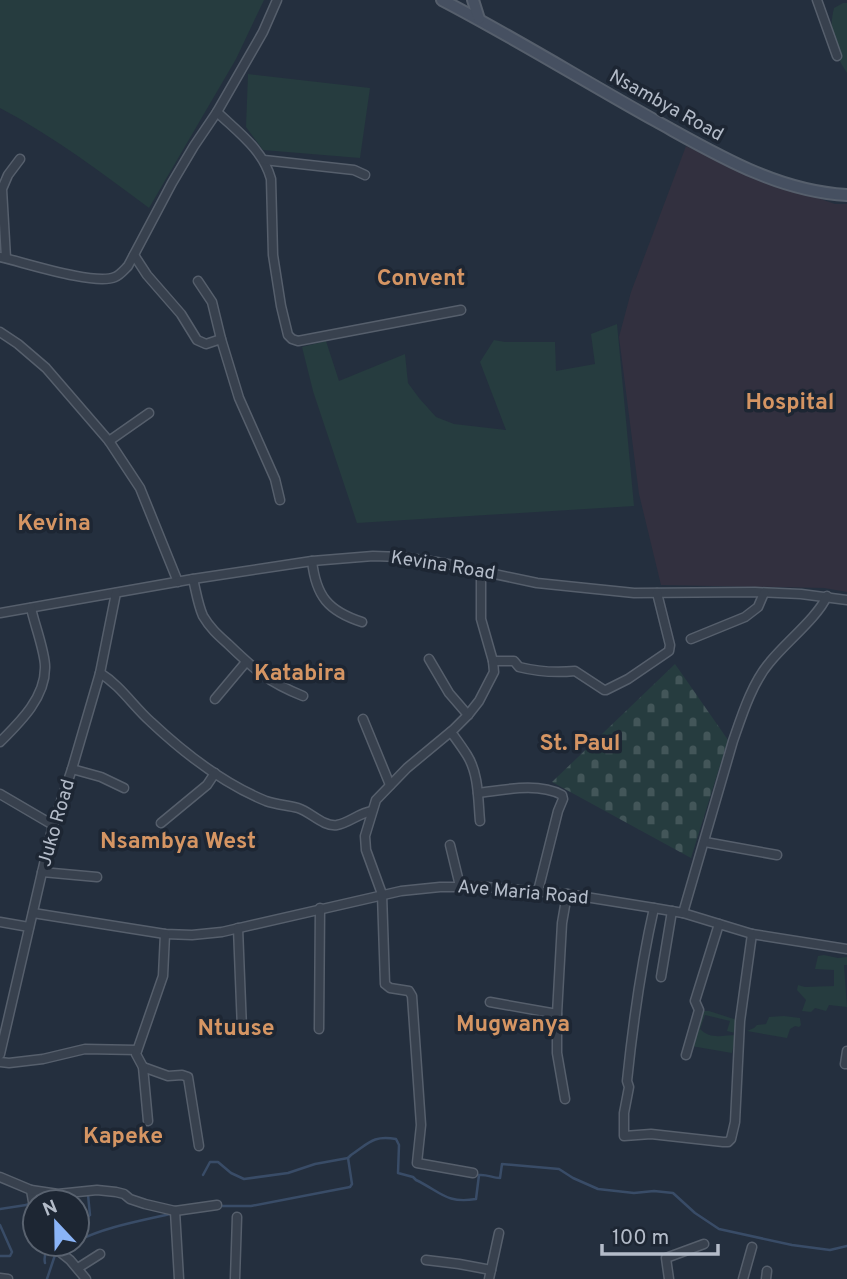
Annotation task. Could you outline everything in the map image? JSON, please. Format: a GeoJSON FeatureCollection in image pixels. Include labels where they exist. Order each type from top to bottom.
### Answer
{"type":"FeatureCollection","features":[{"type":"Feature","properties":{"kind":"main road","name":"Nsambya Road"},"geometry":{"type":"LineString","coordinates":[[442,0],[732,163],[784,184],[834,195],[847,195]]}},
{"type":"Feature","properties":{"kind":"main road"},"geometry":{"type":"LineString","coordinates":[[473,0],[479,19]]}},
{"type":"Feature","properties":{"kind":"street"},"geometry":{"type":"LineString","coordinates":[[20,159],[2,189],[3,257],[94,279],[114,277],[128,266],[194,146],[263,32],[277,0]]}},
{"type":"Feature","properties":{"kind":"street"},"geometry":{"type":"LineString","coordinates":[[817,0],[837,56]]}},
{"type":"Feature","properties":{"kind":"street"},"geometry":{"type":"LineString","coordinates":[[217,112],[260,153],[271,179],[273,255],[281,306],[288,335],[292,340],[461,310]]}},
{"type":"Feature","properties":{"kind":"street"},"geometry":{"type":"LineString","coordinates":[[264,160],[354,170],[365,175]]}},
{"type":"Feature","properties":{"kind":"street"},"geometry":{"type":"LineString","coordinates":[[134,255],[181,314],[197,341],[206,344],[221,339]]}},
{"type":"Feature","properties":{"kind":"street"},"geometry":{"type":"LineString","coordinates":[[198,281],[212,302],[239,398],[271,468],[280,500]]}},
{"type":"Feature","properties":{"kind":"street"},"geometry":{"type":"LineString","coordinates":[[0,332],[46,368],[109,441],[141,488],[178,582]]}},
{"type":"Feature","properties":{"kind":"street"},"geometry":{"type":"LineString","coordinates":[[109,441],[149,413]]}},
{"type":"Feature","properties":{"kind":"street","name":"Kevina Road"},"geometry":{"type":"LineString","coordinates":[[0,613],[193,579],[312,561],[373,556],[402,557],[537,583],[634,593],[764,593],[827,596],[847,600]]}},
{"type":"Feature","properties":{"kind":"street"},"geometry":{"type":"LineString","coordinates":[[312,561],[314,581],[326,601],[347,617],[362,622]]}},
{"type":"Feature","properties":{"kind":"street"},"geometry":{"type":"LineString","coordinates":[[473,1173],[416,1163],[421,1125],[412,996],[410,990],[390,988],[385,984],[382,894],[365,840],[376,800],[468,715],[479,701],[494,672],[481,619],[481,571]]}},
{"type":"Feature","properties":{"kind":"street"},"geometry":{"type":"LineString","coordinates":[[193,579],[202,612],[210,628],[246,662],[275,684],[303,696]]}},
{"type":"Feature","properties":{"kind":"street","name":"Juko Road"},"geometry":{"type":"LineString","coordinates":[[0,1054],[53,825],[100,673],[116,593]]}},
{"type":"Feature","properties":{"kind":"street"},"geometry":{"type":"LineString","coordinates":[[493,661],[514,661],[519,667],[536,672],[575,671],[606,690],[628,679],[669,651],[670,645],[657,593]]}},
{"type":"Feature","properties":{"kind":"street"},"geometry":{"type":"LineString","coordinates":[[691,639],[745,617],[758,607],[764,593]]}},
{"type":"Feature","properties":{"kind":"street"},"geometry":{"type":"LineString","coordinates":[[683,913],[740,720],[756,684],[768,664],[820,608],[827,596]]}},
{"type":"Feature","properties":{"kind":"street"},"geometry":{"type":"LineString","coordinates":[[0,742],[36,701],[43,685],[45,664],[31,608]]}},
{"type":"Feature","properties":{"kind":"street"},"geometry":{"type":"LineString","coordinates":[[429,659],[449,693],[468,715]]}},
{"type":"Feature","properties":{"kind":"street"},"geometry":{"type":"LineString","coordinates":[[215,699],[246,662]]}},
{"type":"Feature","properties":{"kind":"street"},"geometry":{"type":"LineString","coordinates":[[100,673],[119,687],[152,723],[199,763],[244,790],[277,805],[297,808],[324,823],[334,825],[372,810]]}},
{"type":"Feature","properties":{"kind":"street"},"geometry":{"type":"LineString","coordinates":[[363,719],[390,785]]}},
{"type":"Feature","properties":{"kind":"street"},"geometry":{"type":"LineString","coordinates":[[451,732],[468,757],[476,780],[480,821]]}},
{"type":"Feature","properties":{"kind":"street"},"geometry":{"type":"LineString","coordinates":[[72,769],[101,777],[124,788]]}},
{"type":"Feature","properties":{"kind":"street"},"geometry":{"type":"LineString","coordinates":[[161,824],[207,785],[215,773]]}},
{"type":"Feature","properties":{"kind":"street"},"geometry":{"type":"LineString","coordinates":[[478,793],[529,788],[562,795],[538,891]]}},
{"type":"Feature","properties":{"kind":"street"},"geometry":{"type":"LineString","coordinates":[[0,794],[53,825]]}},
{"type":"Feature","properties":{"kind":"street"},"geometry":{"type":"LineString","coordinates":[[705,842],[778,855]]}},
{"type":"Feature","properties":{"kind":"street"},"geometry":{"type":"LineString","coordinates":[[450,845],[460,886]]}},
{"type":"Feature","properties":{"kind":"street"},"geometry":{"type":"LineString","coordinates":[[42,872],[97,877]]}},
{"type":"Feature","properties":{"kind":"street","name":"Ave Maria Road"},"geometry":{"type":"LineString","coordinates":[[33,912],[166,934],[202,934],[382,894],[460,886],[567,894],[673,911],[752,934],[847,949]]}},
{"type":"Feature","properties":{"kind":"street"},"geometry":{"type":"LineString","coordinates":[[565,1099],[557,1053],[557,1014],[562,923],[567,894]]}},
{"type":"Feature","properties":{"kind":"street"},"geometry":{"type":"LineString","coordinates":[[319,1029],[320,908]]}},
{"type":"Feature","properties":{"kind":"street"},"geometry":{"type":"LineString","coordinates":[[654,908],[643,956],[633,1023],[624,1136],[651,1134],[723,1142],[731,1139],[735,1122],[740,1021],[752,934]]}},
{"type":"Feature","properties":{"kind":"street"},"geometry":{"type":"LineString","coordinates":[[661,977],[673,911]]}},
{"type":"Feature","properties":{"kind":"street"},"geometry":{"type":"LineString","coordinates":[[0,922],[29,927]]}},
{"type":"Feature","properties":{"kind":"street"},"geometry":{"type":"LineString","coordinates":[[686,1055],[699,1010],[695,1001],[719,924]]}},
{"type":"Feature","properties":{"kind":"street"},"geometry":{"type":"LineString","coordinates":[[238,928],[242,1029]]}},
{"type":"Feature","properties":{"kind":"street"},"geometry":{"type":"LineString","coordinates":[[148,1121],[143,1067],[136,1056],[163,976],[166,934]]}},
{"type":"Feature","properties":{"kind":"street"},"geometry":{"type":"LineString","coordinates":[[490,1002],[557,1014]]}},
{"type":"Feature","properties":{"kind":"street"},"geometry":{"type":"LineString","coordinates":[[0,1062],[43,1059],[85,1049],[138,1050]]}},
{"type":"Feature","properties":{"kind":"street"},"geometry":{"type":"LineString","coordinates":[[847,1051],[847,1064]]}},
{"type":"Feature","properties":{"kind":"street"},"geometry":{"type":"LineString","coordinates":[[143,1067],[168,1076],[188,1077],[199,1146]]}},
{"type":"Feature","properties":{"kind":"street"},"geometry":{"type":"LineString","coordinates":[[0,1177],[26,1188]]}},
{"type":"Feature","properties":{"kind":"street"},"geometry":{"type":"LineString","coordinates":[[91,1191],[116,1192],[145,1204],[175,1211],[217,1205]]}},
{"type":"Feature","properties":{"kind":"street"},"geometry":{"type":"LineString","coordinates":[[175,1211],[179,1279]]}},
{"type":"Feature","properties":{"kind":"street"},"geometry":{"type":"LineString","coordinates":[[234,1279],[237,1217]]}},
{"type":"Feature","properties":{"kind":"street"},"geometry":{"type":"LineString","coordinates":[[426,1260],[458,1264],[490,1275],[499,1233]]}},
{"type":"Feature","properties":{"kind":"street"},"geometry":{"type":"LineString","coordinates":[[669,1279],[666,1258],[704,1244]]}},
{"type":"Feature","properties":{"kind":"street"},"geometry":{"type":"LineString","coordinates":[[743,1279],[752,1247]]}},
{"type":"Feature","properties":{"kind":"street"},"geometry":{"type":"LineString","coordinates":[[78,1268],[100,1254]]}},
{"type":"Feature","properties":{"kind":"street"},"geometry":{"type":"LineString","coordinates":[[66,1258],[86,1279]]}},
{"type":"Feature","properties":{"kind":"street"},"geometry":{"type":"LineString","coordinates":[[0,1278],[8,1279]]}},
{"type":"Feature","properties":{"kind":"shaded area"},"geometry":{"type":"Polygon","coordinates":[[[686,146],[762,182],[835,204],[847,204],[847,592],[824,588],[661,585],[639,494],[619,337],[631,292],[686,146]]]}},
{"type":"Feature","properties":{"kind":"green space"},"geometry":{"type":"Polygon","coordinates":[[[0,0],[264,0],[236,59],[149,208],[58,142],[0,108],[0,0]]]}},
{"type":"Feature","properties":{"kind":"green space"},"geometry":{"type":"Polygon","coordinates":[[[847,3],[847,73],[835,50],[832,34],[834,8],[847,3]]]}},
{"type":"Feature","properties":{"kind":"green space"},"geometry":{"type":"Polygon","coordinates":[[[248,74],[370,88],[360,158],[263,150],[246,127],[248,74]]]}},
{"type":"Feature","properties":{"kind":"green space"},"geometry":{"type":"Polygon","coordinates":[[[617,324],[634,506],[357,523],[313,391],[302,347],[326,341],[339,381],[405,354],[408,383],[436,417],[454,424],[506,430],[480,362],[494,340],[555,342],[556,371],[595,364],[591,334],[617,324]]]}},
{"type":"Feature","properties":{"kind":"green space"},"geometry":{"type":"Polygon","coordinates":[[[675,664],[728,740],[691,858],[552,782],[675,664]]]}},
{"type":"Feature","properties":{"kind":"green space"},"geometry":{"type":"Polygon","coordinates":[[[818,956],[847,957],[847,965],[844,965],[847,1007],[829,1005],[826,1011],[815,1008],[811,1012],[802,1011],[806,1000],[797,990],[798,985],[834,986],[834,970],[815,969],[818,956]]]}},
{"type":"Feature","properties":{"kind":"green space"},"geometry":{"type":"Polygon","coordinates":[[[699,1011],[709,1011],[737,1020],[735,1033],[727,1031],[730,1021],[705,1015],[700,1029],[713,1036],[736,1035],[732,1053],[691,1046],[699,1011]]]}},
{"type":"Feature","properties":{"kind":"green space"},"geometry":{"type":"Polygon","coordinates":[[[769,1017],[800,1018],[801,1025],[790,1029],[787,1038],[747,1031],[757,1025],[766,1024],[769,1017]]]}},
{"type":"Feature","properties":{"kind":"waterway"},"geometry":{"type":"LineString","coordinates":[[219,1206],[251,1206],[350,1187],[352,1184],[348,1158],[372,1141],[388,1138],[396,1139],[399,1145],[398,1173],[413,1177],[438,1193],[457,1200],[476,1199],[479,1175],[500,1178],[502,1164],[559,1169],[598,1189],[673,1193],[695,1213],[719,1229],[792,1245],[830,1250],[847,1246]]}},
{"type":"Feature","properties":{"kind":"waterway"},"geometry":{"type":"LineString","coordinates":[[203,1175],[210,1162],[218,1162],[244,1179],[288,1173],[315,1164],[348,1158]]}},
{"type":"Feature","properties":{"kind":"waterway"},"geometry":{"type":"LineString","coordinates":[[0,1209],[21,1206]]}},
{"type":"Feature","properties":{"kind":"waterway"},"geometry":{"type":"LineString","coordinates":[[91,1235],[174,1213]]}},
{"type":"Feature","properties":{"kind":"waterway"},"geometry":{"type":"LineString","coordinates":[[0,1225],[12,1252],[10,1256],[0,1256]]}},
{"type":"Feature","properties":{"kind":"waterway"},"geometry":{"type":"LineString","coordinates":[[45,1258],[45,1263]]}},
{"type":"Feature","properties":{"kind":"waterway"},"geometry":{"type":"LineString","coordinates":[[47,1279],[54,1258]]}},
{"type":"Feature","properties":{"kind":"district","name":"Convent"},"geometry":{"type":"Point","coordinates":[421,279]}},
{"type":"Feature","properties":{"kind":"district","name":"Hospital"},"geometry":{"type":"Point","coordinates":[790,403]}},
{"type":"Feature","properties":{"kind":"district","name":"Kevina"},"geometry":{"type":"Point","coordinates":[54,524]}},
{"type":"Feature","properties":{"kind":"district","name":"Katabira"},"geometry":{"type":"Point","coordinates":[300,674]}},
{"type":"Feature","properties":{"kind":"district","name":"St. Paul"},"geometry":{"type":"Point","coordinates":[580,744]}},
{"type":"Feature","properties":{"kind":"district","name":"Nsambya West"},"geometry":{"type":"Point","coordinates":[178,842]}},
{"type":"Feature","properties":{"kind":"district","name":"Mugwanya"},"geometry":{"type":"Point","coordinates":[513,1025]}},
{"type":"Feature","properties":{"kind":"district","name":"Ntuuse"},"geometry":{"type":"Point","coordinates":[236,1029]}},
{"type":"Feature","properties":{"kind":"district","name":"Kapeke"},"geometry":{"type":"Point","coordinates":[123,1137]}}]}
